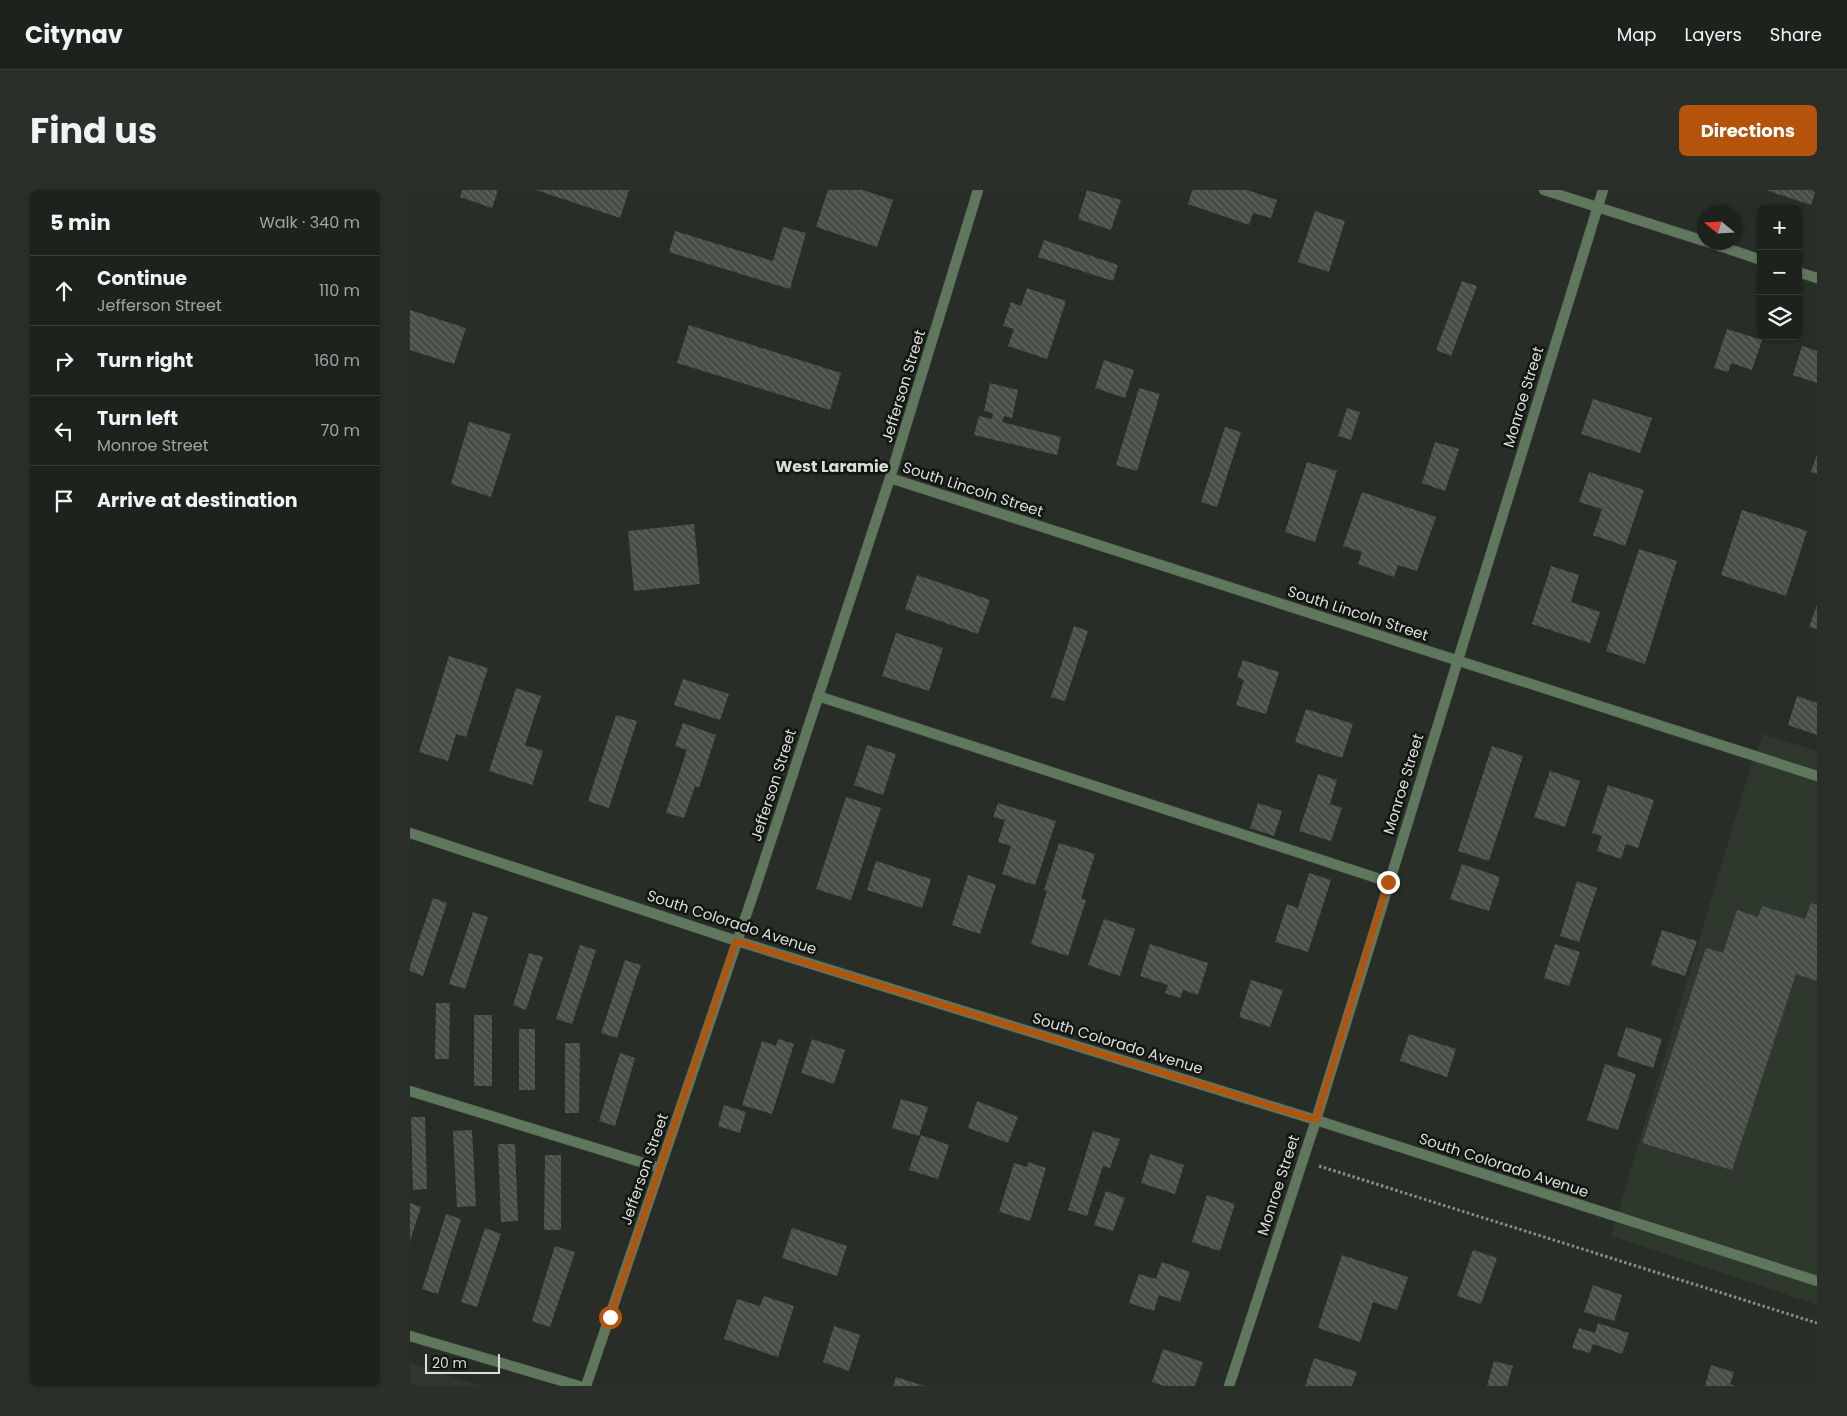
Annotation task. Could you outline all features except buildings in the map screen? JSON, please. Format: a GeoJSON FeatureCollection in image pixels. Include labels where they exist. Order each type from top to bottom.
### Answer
{"type":"FeatureCollection","features":[{"type":"Feature","properties":{"kind":"street","name":"Jefferson Street"},"geometry":{"type":"LineString","coordinates":[[586,1386],[890,478],[978,190]]}},
{"type":"Feature","properties":{"kind":"street"},"geometry":{"type":"LineString","coordinates":[[1544,190],[1697,239]]}},
{"type":"Feature","properties":{"kind":"street","name":"Monroe Street"},"geometry":{"type":"LineString","coordinates":[[1229,1386],[1316,1120],[1388,882],[1604,190]]}},
{"type":"Feature","properties":{"kind":"street"},"geometry":{"type":"LineString","coordinates":[[1732,250],[1757,259]]}},
{"type":"Feature","properties":{"kind":"street"},"geometry":{"type":"LineString","coordinates":[[1802,273],[1817,278]]}},
{"type":"Feature","properties":{"kind":"street","name":"South Lincoln Street"},"geometry":{"type":"LineString","coordinates":[[890,478],[1817,776]]}},
{"type":"Feature","properties":{"kind":"street"},"geometry":{"type":"LineString","coordinates":[[818,696],[1388,882]]}},
{"type":"Feature","properties":{"kind":"street","name":"South Colorado Avenue"},"geometry":{"type":"LineString","coordinates":[[410,833],[736,941],[1316,1120],[1817,1281]]}},
{"type":"Feature","properties":{"kind":"street"},"geometry":{"type":"LineString","coordinates":[[410,1091],[660,1168]]}},
{"type":"Feature","properties":{"kind":"street"},"geometry":{"type":"LineString","coordinates":[[410,1336],[579,1386]]}},
{"type":"Feature","properties":{"kind":"path"},"geometry":{"type":"LineString","coordinates":[[1322,1167],[1817,1323]]}},
{"type":"Feature","properties":{"kind":"shaded area"},"geometry":{"type":"Polygon","coordinates":[[[1763,734],[1817,751],[1817,1305],[1611,1236],[1747,779],[1763,734]]]}},
{"type":"Feature","properties":{"kind":"shaded area"},"geometry":{"type":"Polygon","coordinates":[[[410,1363],[481,1386],[410,1386],[410,1363]]]}},
{"type":"Feature","properties":{"kind":"district","name":"West Laramie"},"geometry":{"type":"Point","coordinates":[832,466]}},
{"type":"Feature","properties":{"kind":"route"},"geometry":{"type":"LineString","coordinates":[[610,1317],[736,941],[1316,1120],[1388,882]]}}]}
